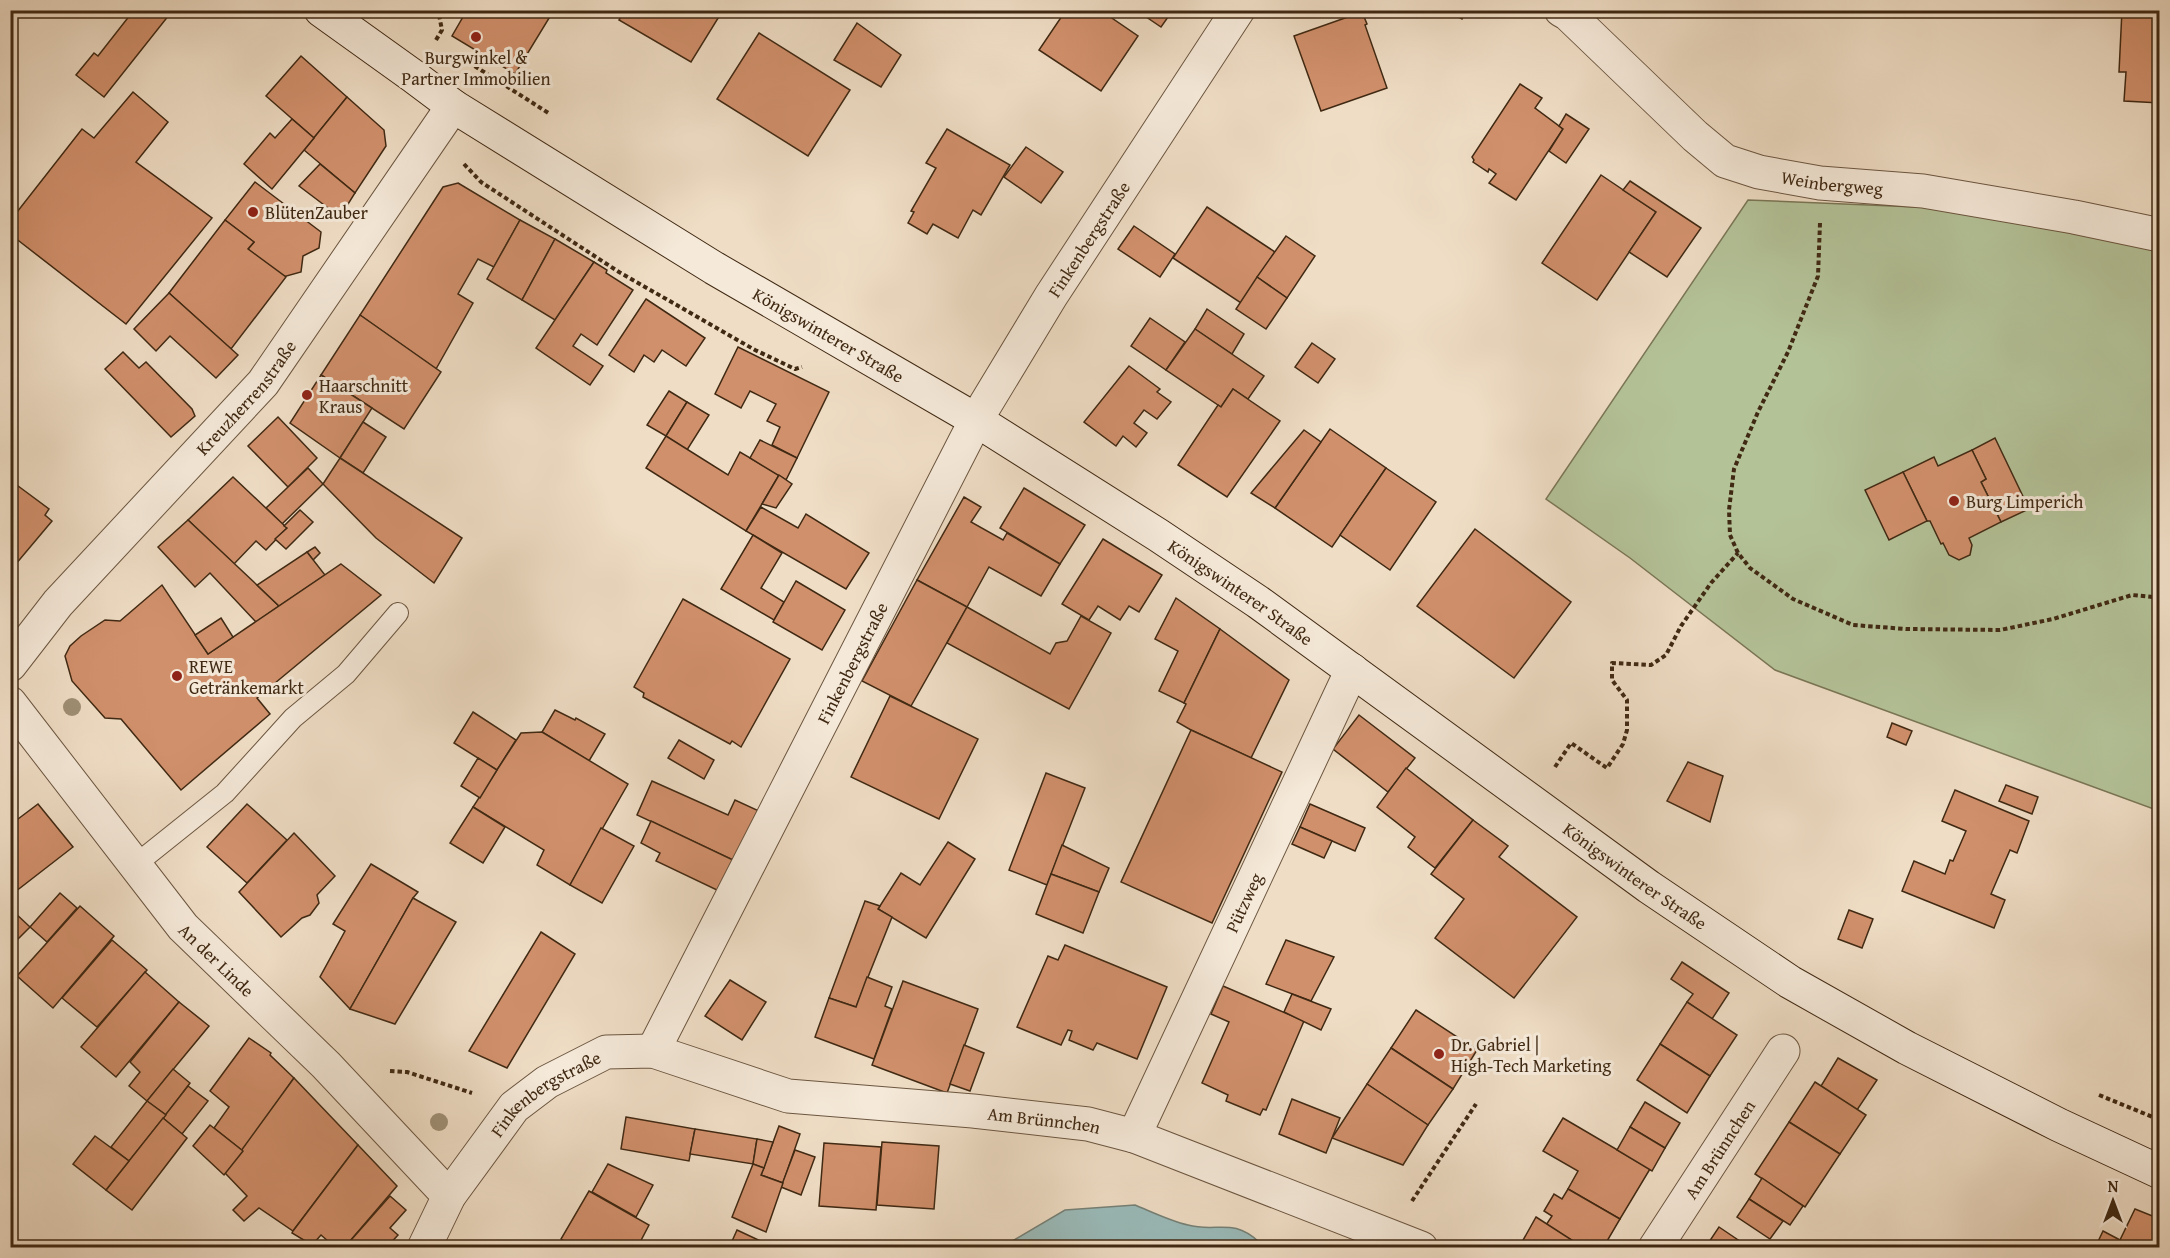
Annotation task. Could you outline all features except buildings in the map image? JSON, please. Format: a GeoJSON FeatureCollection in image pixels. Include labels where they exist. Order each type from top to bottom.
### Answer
{"type":"FeatureCollection","features":[{"type":"Feature","properties":{"kind":"street","name":"Königswinterer Straße"},"geometry":{"type":"LineString","coordinates":[[321,10],[453,106],[714,268],[976,420],[1167,541],[1352,669],[1459,750],[1649,887],[1790,982],[1907,1048],[2059,1125],[2160,1172]]}},
{"type":"Feature","properties":{"kind":"street","name":"Finkenbergstraße"},"geometry":{"type":"LineString","coordinates":[[424,1248],[449,1196],[514,1107],[547,1082],[606,1052],[653,1051],[976,420],[1051,296],[1238,10]]}},
{"type":"Feature","properties":{"kind":"street","name":"Weinbergweg"},"geometry":{"type":"LineString","coordinates":[[1561,10],[1577,22],[1695,136],[1725,161],[1759,172],[1820,183],[1923,191],[2160,235]]}},
{"type":"Feature","properties":{"kind":"street","name":"Kreuzherrenstraße"},"geometry":{"type":"LineString","coordinates":[[10,665],[58,603],[263,383],[453,106]]}},
{"type":"Feature","properties":{"kind":"street","name":"Pützweg"},"geometry":{"type":"LineString","coordinates":[[1134,1136],[1352,669]]}},
{"type":"Feature","properties":{"kind":"street","name":"An der Linde"},"geometry":{"type":"LineString","coordinates":[[10,703],[183,927],[326,1065],[449,1196]]}},
{"type":"Feature","properties":{"kind":"street","name":"Am Brünnchen"},"geometry":{"type":"LineString","coordinates":[[653,1051],[788,1096],[973,1111],[1077,1123],[1134,1136],[1421,1248]]}},
{"type":"Feature","properties":{"kind":"street","name":"Am Brünnchen"},"geometry":{"type":"LineString","coordinates":[[1655,1248],[1783,1051]]}},
{"type":"Feature","properties":{"kind":"lane"},"geometry":{"type":"LineString","coordinates":[[135,865],[225,794],[293,718],[346,674],[398,613]]}},
{"type":"Feature","properties":{"kind":"path"},"geometry":{"type":"LineString","coordinates":[[434,133],[481,182],[619,272],[755,350],[795,369],[806,366]]}},
{"type":"Feature","properties":{"kind":"path"},"geometry":{"type":"LineString","coordinates":[[1820,183],[1818,276],[1788,352],[1758,412],[1734,469],[1729,510],[1730,535],[1738,553],[1750,568],[1793,599],[1853,625],[1906,629],[2000,630],[2053,619],[2132,595],[2160,598]]}},
{"type":"Feature","properties":{"kind":"path"},"geometry":{"type":"LineString","coordinates":[[1588,754],[1606,768],[1623,744],[1627,729],[1627,700],[1611,680],[1611,663],[1651,665],[1666,656],[1681,626],[1711,583],[1738,553]]}},
{"type":"Feature","properties":{"kind":"path"},"geometry":{"type":"LineString","coordinates":[[326,1065],[406,1072],[514,1107]]}},
{"type":"Feature","properties":{"kind":"path"},"geometry":{"type":"LineString","coordinates":[[1390,1234],[1476,1104]]}},
{"type":"Feature","properties":{"kind":"green space"},"geometry":{"type":"Polygon","coordinates":[[[1748,200],[1964,209],[2159,248],[2159,811],[1775,670],[1630,558],[1546,499],[1748,200]]]}},
{"type":"Feature","properties":{"kind":"water"},"geometry":{"type":"Polygon","coordinates":[[[1135,1205],[1188,1225],[1241,1230],[1259,1242],[1258,1247],[1002,1247],[1065,1210],[1135,1205]]]}},
{"type":"Feature","properties":{"kind":"place","name":"Burgwinkel & Partner Immobilien"},"geometry":{"type":"Point","coordinates":[476,37]}},
{"type":"Feature","properties":{"kind":"place","name":"BlütenZauber"},"geometry":{"type":"Point","coordinates":[253,212]}},
{"type":"Feature","properties":{"kind":"place","name":"Haarschnitt Kraus"},"geometry":{"type":"Point","coordinates":[307,395]}},
{"type":"Feature","properties":{"kind":"place","name":"Burg Limperich"},"geometry":{"type":"Point","coordinates":[1954,501]}},
{"type":"Feature","properties":{"kind":"place","name":"REWE Getränkemarkt"},"geometry":{"type":"Point","coordinates":[177,676]}},
{"type":"Feature","properties":{"kind":"place","name":"Dr. Gabriel | High-Tech Marketing"},"geometry":{"type":"Point","coordinates":[1439,1054]}}]}
